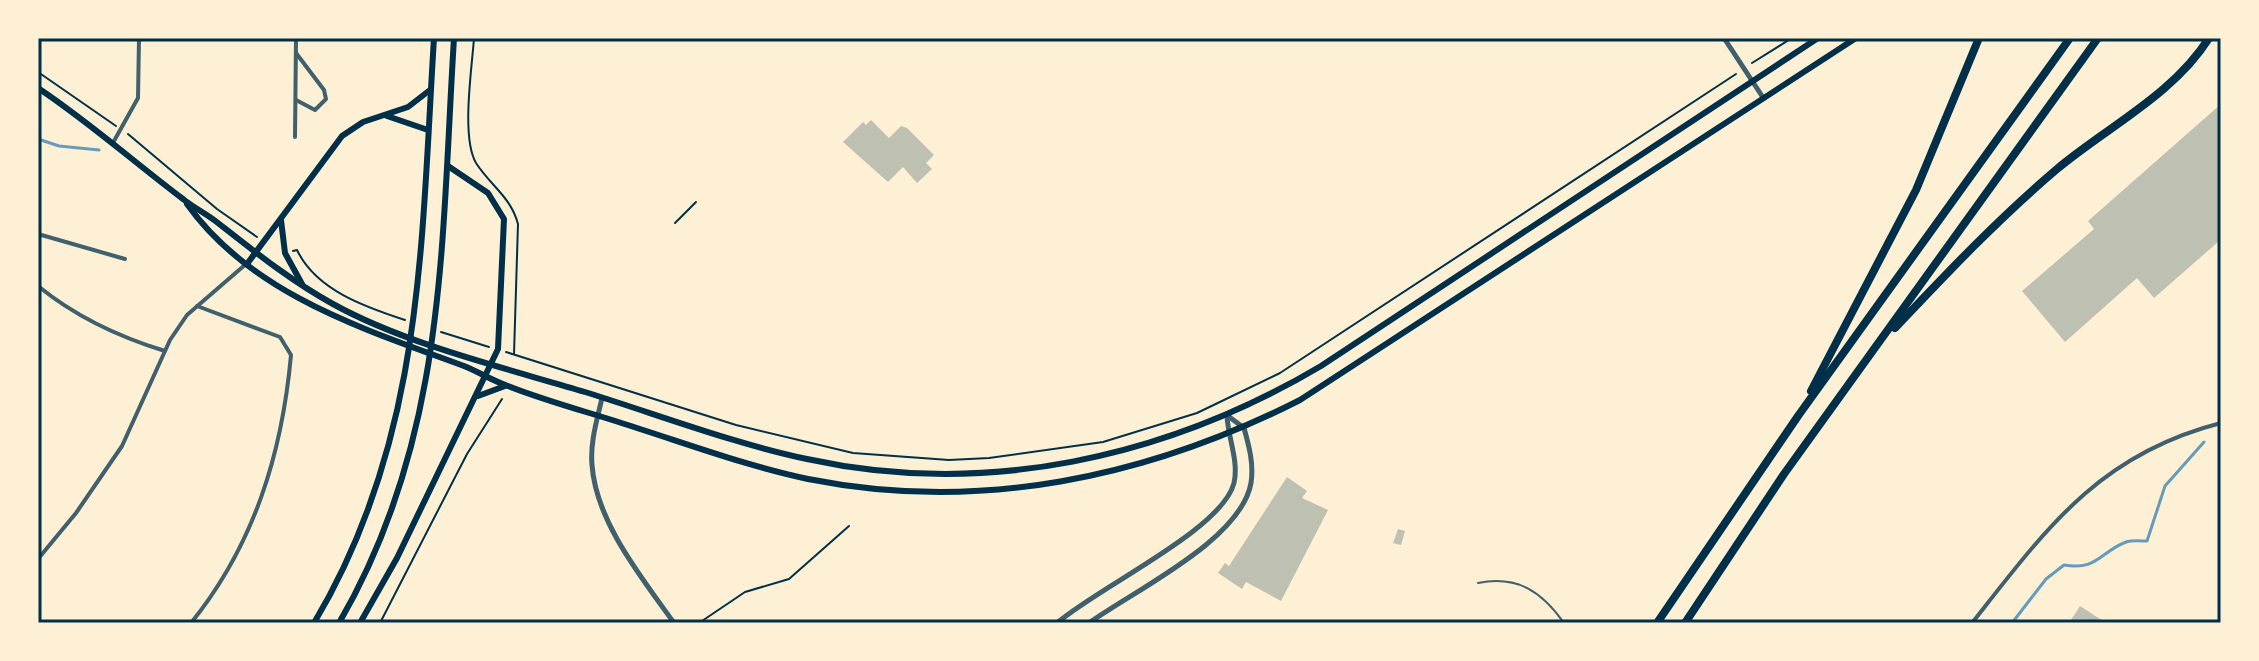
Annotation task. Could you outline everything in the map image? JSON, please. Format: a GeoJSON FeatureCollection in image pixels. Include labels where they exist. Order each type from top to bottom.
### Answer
{"type":"FeatureCollection","features":[{"type":"Feature","properties":{"kind":"highway"},"geometry":{"type":"LineString","coordinates":[[1798,416],[1916,190],[1979,38]]}},
{"type":"Feature","properties":{"kind":"highway"},"geometry":{"type":"LineString","coordinates":[[1657,623],[1798,416],[2070,38]]}},
{"type":"Feature","properties":{"kind":"highway"},"geometry":{"type":"LineString","coordinates":[[1685,623],[1872,351],[2098,38]]}},
{"type":"Feature","properties":{"kind":"highway"},"geometry":{"type":"LineString","coordinates":[[1872,351],[1987,231],[2066,162],[2175,78],[2209,38]]}},
{"type":"Feature","properties":{"kind":"main road"},"geometry":{"type":"LineString","coordinates":[[314,623],[345,566],[379,486],[405,381],[418,288],[434,38]]}},
{"type":"Feature","properties":{"kind":"main road"},"geometry":{"type":"LineString","coordinates":[[339,623],[387,526],[410,455],[426,384],[439,291],[454,38]]}},
{"type":"Feature","properties":{"kind":"main road"},"geometry":{"type":"LineString","coordinates":[[38,88],[114,141],[185,201],[304,287],[372,322],[602,398],[807,460],[870,469],[933,473],[1020,470],[1084,460],[1163,440],[1227,416],[1321,366],[1818,38]]}},
{"type":"Feature","properties":{"kind":"main road"},"geometry":{"type":"LineString","coordinates":[[185,201],[203,226],[247,264],[286,291],[355,327],[505,386],[807,478],[870,488],[934,492],[1023,489],[1143,465],[1244,428],[1328,383],[1762,96],[1856,38]]}},
{"type":"Feature","properties":{"kind":"main road"},"geometry":{"type":"LineString","coordinates":[[247,264],[342,136],[363,122],[408,107],[431,89]]}},
{"type":"Feature","properties":{"kind":"main road"},"geometry":{"type":"LineString","coordinates":[[387,116],[428,130]]}},
{"type":"Feature","properties":{"kind":"main road"},"geometry":{"type":"LineString","coordinates":[[360,623],[397,558],[478,396],[499,341],[504,219],[488,193],[448,166]]}},
{"type":"Feature","properties":{"kind":"main road"},"geometry":{"type":"LineString","coordinates":[[281,220],[285,253],[304,287]]}},
{"type":"Feature","properties":{"kind":"main road"},"geometry":{"type":"LineString","coordinates":[[478,396],[505,386]]}},
{"type":"Feature","properties":{"kind":"street"},"geometry":{"type":"LineString","coordinates":[[114,141],[138,98],[139,38]]}},
{"type":"Feature","properties":{"kind":"street"},"geometry":{"type":"LineString","coordinates":[[295,137],[296,38]]}},
{"type":"Feature","properties":{"kind":"street"},"geometry":{"type":"LineString","coordinates":[[1724,38],[1762,96]]}},
{"type":"Feature","properties":{"kind":"street"},"geometry":{"type":"LineString","coordinates":[[296,52],[324,90],[326,99],[315,110],[296,100]]}},
{"type":"Feature","properties":{"kind":"street"},"geometry":{"type":"LineString","coordinates":[[38,234],[125,259]]}},
{"type":"Feature","properties":{"kind":"street"},"geometry":{"type":"LineString","coordinates":[[38,559],[76,513],[122,446],[165,351],[197,306],[247,264]]}},
{"type":"Feature","properties":{"kind":"street"},"geometry":{"type":"LineString","coordinates":[[38,286],[82,317],[120,336],[165,351]]}},
{"type":"Feature","properties":{"kind":"street"},"geometry":{"type":"LineString","coordinates":[[191,623],[222,582],[256,515],[272,458],[291,355],[280,337],[197,306]]}},
{"type":"Feature","properties":{"kind":"street"},"geometry":{"type":"LineString","coordinates":[[602,398],[592,445],[596,488],[628,554],[674,623]]}},
{"type":"Feature","properties":{"kind":"street"},"geometry":{"type":"LineString","coordinates":[[1089,623],[1210,542],[1236,518],[1252,479],[1244,428],[1227,416]]}},
{"type":"Feature","properties":{"kind":"street"},"geometry":{"type":"LineString","coordinates":[[1057,623],[1086,600],[1204,524],[1222,507],[1235,473],[1227,416]]}},
{"type":"Feature","properties":{"kind":"street"},"geometry":{"type":"LineString","coordinates":[[1972,623],[2029,550],[2080,495],[2148,449],[2186,432],[2221,423]]}},
{"type":"Feature","properties":{"kind":"lane"},"geometry":{"type":"LineString","coordinates":[[1478,583],[1496,579],[1522,583],[1546,600],[1564,623]]}},
{"type":"Feature","properties":{"kind":"path"},"geometry":{"type":"LineString","coordinates":[[1767,54],[1792,38]]}},
{"type":"Feature","properties":{"kind":"path"},"geometry":{"type":"LineString","coordinates":[[38,72],[122,129],[217,209],[252,232]]}},
{"type":"Feature","properties":{"kind":"path"},"geometry":{"type":"LineString","coordinates":[[514,355],[750,429],[853,453],[962,460],[1047,453],[1103,442],[1197,413],[1280,373],[1727,80]]}},
{"type":"Feature","properties":{"kind":"path"},"geometry":{"type":"LineString","coordinates":[[675,223],[696,202]]}},
{"type":"Feature","properties":{"kind":"path"},"geometry":{"type":"LineString","coordinates":[[297,250],[307,269],[330,288],[418,324]]}},
{"type":"Feature","properties":{"kind":"path"},"geometry":{"type":"LineString","coordinates":[[432,329],[489,347]]}},
{"type":"Feature","properties":{"kind":"path"},"geometry":{"type":"LineString","coordinates":[[380,623],[467,454],[502,399]]}},
{"type":"Feature","properties":{"kind":"path"},"geometry":{"type":"LineString","coordinates":[[699,623],[745,592],[789,579],[849,526]]}},
{"type":"Feature","properties":{"kind":"building"},"geometry":{"type":"Polygon","coordinates":[[[2221,104],[2221,245],[2218,242],[2154,298],[2137,278],[2065,342],[2022,291],[2094,229],[2088,221],[2221,104]]]}},
{"type":"Feature","properties":{"kind":"building"},"geometry":{"type":"Polygon","coordinates":[[[871,120],[889,138],[901,126],[907,128],[934,155],[926,163],[932,169],[917,183],[903,167],[888,182],[843,142],[863,122],[866,125],[871,120]]]}},
{"type":"Feature","properties":{"kind":"building"},"geometry":{"type":"Polygon","coordinates":[[[1287,477],[1307,491],[1302,498],[1328,510],[1281,601],[1246,582],[1242,589],[1218,573],[1225,563],[1229,566],[1287,477]]]}},
{"type":"Feature","properties":{"kind":"building"},"geometry":{"type":"Polygon","coordinates":[[[1398,529],[1405,531],[1401,545],[1393,543],[1398,529]]]}},
{"type":"Feature","properties":{"kind":"building"},"geometry":{"type":"Polygon","coordinates":[[[2080,606],[2106,623],[2069,623],[2080,606]]]}},
{"type":"Feature","properties":{"kind":"waterway"},"geometry":{"type":"LineString","coordinates":[[38,139],[59,146],[99,150]]}},
{"type":"Feature","properties":{"kind":"waterway"},"geometry":{"type":"LineString","coordinates":[[2012,623],[2046,579],[2064,565],[2091,563],[2126,542],[2147,541],[2165,486],[2204,442]]}}]}
